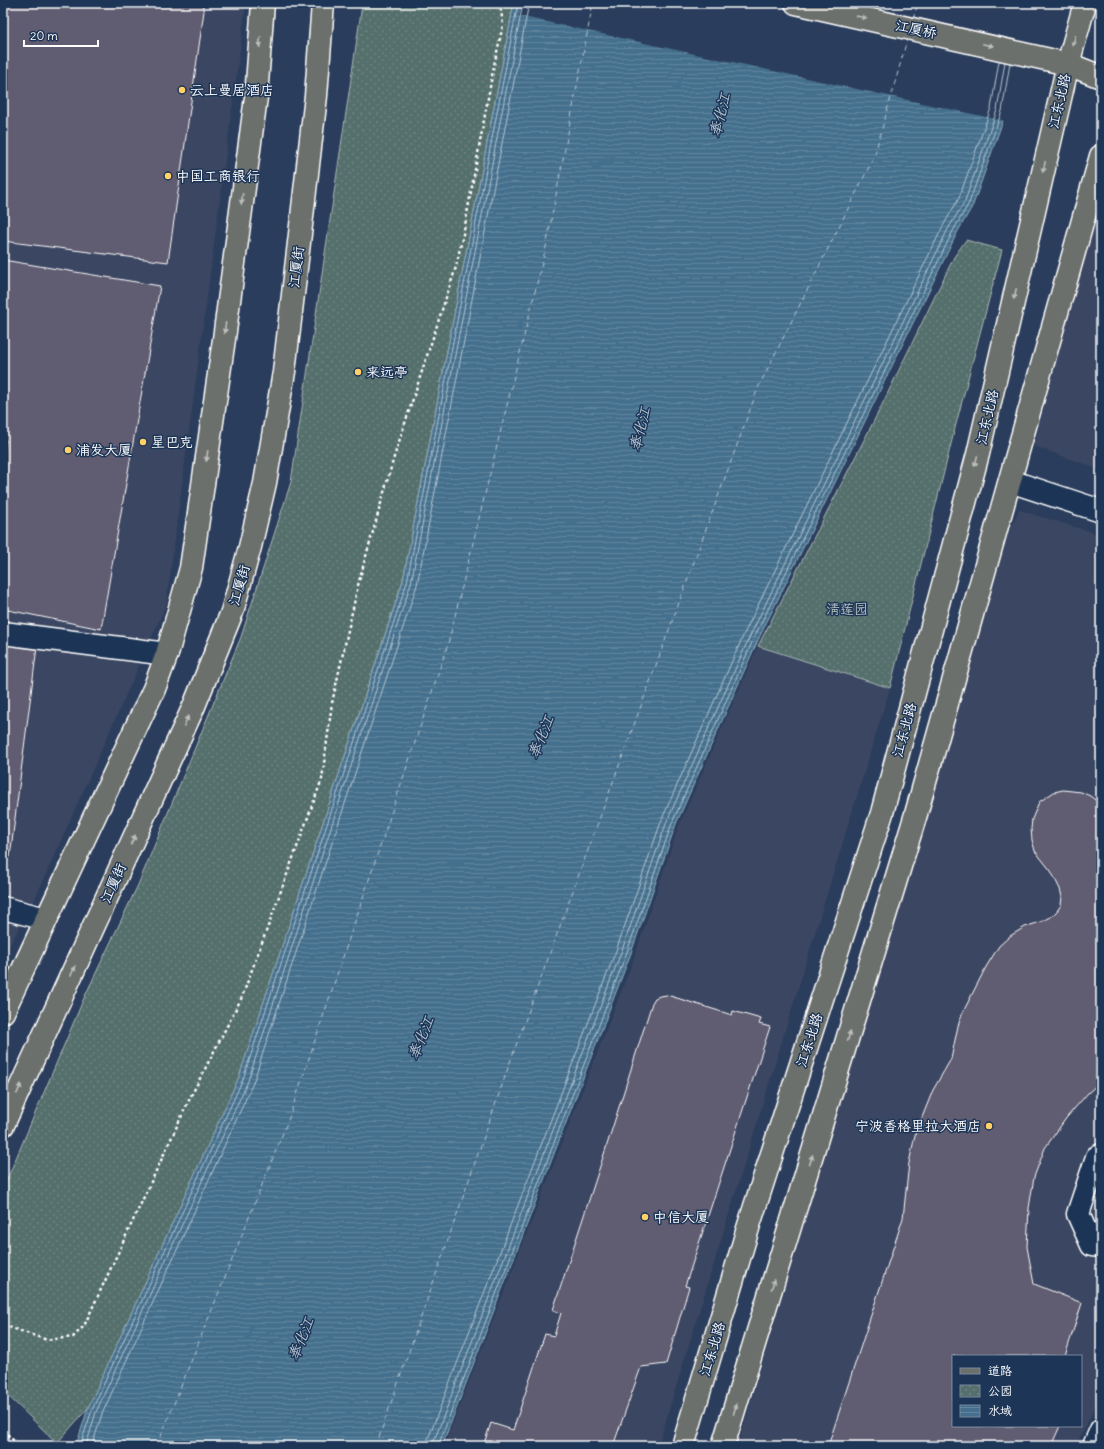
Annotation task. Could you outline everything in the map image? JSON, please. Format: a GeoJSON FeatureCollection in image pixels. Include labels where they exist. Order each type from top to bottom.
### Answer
{"type":"FeatureCollection","features":[{"type":"Feature","properties":{"kind":"main road"},"geometry":{"type":"LineString","coordinates":[[3,1012],[154,690],[167,654],[191,568],[225,332],[256,97],[263,3]]}},
{"type":"Feature","properties":{"kind":"main road","name":"江厦街"},"geometry":{"type":"LineString","coordinates":[[3,1125],[194,706],[234,605],[250,547],[265,482],[284,372],[316,96],[323,3]]}},
{"type":"Feature","properties":{"kind":"main road","name":"江厦桥"},"geometry":{"type":"LineString","coordinates":[[796,3],[1036,56],[1068,64],[1101,77]]}},
{"type":"Feature","properties":{"kind":"main road","name":"江东北路"},"geometry":{"type":"LineString","coordinates":[[684,1446],[749,1225],[882,813],[978,454],[1068,64],[1085,3]]}},
{"type":"Feature","properties":{"kind":"main road"},"geometry":{"type":"LineString","coordinates":[[1097,3],[1101,5]]}},
{"type":"Feature","properties":{"kind":"main road"},"geometry":{"type":"LineString","coordinates":[[723,1446],[916,814],[1101,156]]}},
{"type":"Feature","properties":{"kind":"street"},"geometry":{"type":"LineString","coordinates":[[1010,481],[1101,511]]}},
{"type":"Feature","properties":{"kind":"street"},"geometry":{"type":"LineString","coordinates":[[3,633],[167,654]]}},
{"type":"Feature","properties":{"kind":"street"},"geometry":{"type":"LineString","coordinates":[[3,908],[46,919]]}},
{"type":"Feature","properties":{"kind":"street"},"geometry":{"type":"LineString","coordinates":[[1101,1155],[1097,1158],[1078,1214],[1092,1245],[1101,1246]]}},
{"type":"Feature","properties":{"kind":"street"},"geometry":{"type":"LineString","coordinates":[[1094,1446],[1101,1430]]}},
{"type":"Feature","properties":{"kind":"path"},"geometry":{"type":"LineString","coordinates":[[3,1325],[47,1340],[73,1337],[84,1326],[190,1098],[242,997],[322,779],[332,703],[359,581],[394,457],[456,267],[494,65],[503,25],[500,3]]}},
{"type":"Feature","properties":{"kind":"path"},"geometry":{"type":"LineString","coordinates":[[3,1430],[19,1446]]}},
{"type":"Feature","properties":{"kind":"shaded area"},"geometry":{"type":"Polygon","coordinates":[[[3,3],[246,3],[166,605],[34,901],[3,958],[3,3]]]}},
{"type":"Feature","properties":{"kind":"shaded area"},"geometry":{"type":"Polygon","coordinates":[[[1101,191],[1101,470],[1034,446],[1101,191]]]}},
{"type":"Feature","properties":{"kind":"shaded area"},"geometry":{"type":"Polygon","coordinates":[[[1019,510],[1101,535],[1101,1394],[1076,1446],[738,1446],[1007,537],[1019,510]]]}},
{"type":"Feature","properties":{"kind":"shaded area"},"geometry":{"type":"Polygon","coordinates":[[[758,646],[890,688],[658,1446],[444,1446],[633,961],[678,828],[758,646]]]}},
{"type":"Feature","properties":{"kind":"green space"},"geometry":{"type":"Polygon","coordinates":[[[364,3],[514,3],[403,580],[239,1077],[88,1408],[57,1443],[3,1391],[3,1189],[84,998],[138,885],[241,637],[291,482],[362,5],[364,3]]]}},
{"type":"Feature","properties":{"kind":"green space","name":"清莲园"},"geometry":{"type":"Polygon","coordinates":[[[966,240],[1002,250],[956,424],[890,688],[758,646],[880,409],[954,257],[966,240]]]}},
{"type":"Feature","properties":{"kind":"water","name":"奉化江"},"geometry":{"type":"Polygon","coordinates":[[[514,3],[1023,3],[1006,112],[973,205],[957,233],[758,640],[676,824],[631,953],[442,1446],[76,1446],[88,1408],[239,1077],[403,581],[514,3]]]}},
{"type":"Feature","properties":{"kind":"pier"},"geometry":{"type":"Polygon","coordinates":[[[522,3],[1025,3],[1008,112],[1005,121],[519,16],[522,3]]]}},
{"type":"Feature","properties":{"kind":"building"},"geometry":{"type":"Polygon","coordinates":[[[3,3],[202,3],[204,11],[168,262],[3,241],[3,3]]]}},
{"type":"Feature","properties":{"kind":"building","name":"浦发大厦"},"geometry":{"type":"Polygon","coordinates":[[[3,260],[160,286],[101,629],[3,609],[3,460],[6,440],[3,439],[3,260]]]}},
{"type":"Feature","properties":{"kind":"building"},"geometry":{"type":"Polygon","coordinates":[[[3,641],[37,647],[10,857],[3,861],[3,641]]]}},
{"type":"Feature","properties":{"kind":"building","name":"宁波香格里拉大酒店"},"geometry":{"type":"Polygon","coordinates":[[[1063,790],[1081,792],[1098,802],[1101,807],[1101,1081],[1088,1093],[1067,1117],[1045,1148],[1034,1177],[1029,1208],[1027,1247],[1034,1284],[1082,1303],[1065,1355],[952,1355],[952,1427],[1060,1427],[1051,1446],[828,1446],[903,1218],[909,1163],[915,1135],[933,1090],[951,1059],[962,1014],[986,967],[999,946],[1010,936],[1025,927],[1051,917],[1061,905],[1062,897],[1060,889],[1051,871],[1035,851],[1031,829],[1032,819],[1039,802],[1054,792],[1063,790]]]}},
{"type":"Feature","properties":{"kind":"building","name":"中信大厦"},"geometry":{"type":"Polygon","coordinates":[[[667,995],[732,1015],[733,1011],[761,1019],[759,1024],[770,1027],[685,1286],[689,1287],[666,1364],[641,1367],[613,1446],[483,1446],[491,1423],[513,1430],[545,1334],[554,1336],[561,1313],[553,1310],[652,1003],[655,998],[667,995]]]}},
{"type":"Feature","properties":{"kind":"ferry route"},"geometry":{"type":"LineString","coordinates":[[157,1446],[289,1118],[448,644],[546,247],[593,3]]}},
{"type":"Feature","properties":{"kind":"ferry route"},"geometry":{"type":"LineString","coordinates":[[913,19],[918,3]]}},
{"type":"Feature","properties":{"kind":"ferry route"},"geometry":{"type":"LineString","coordinates":[[376,1446],[514,1051],[758,388],[874,157],[907,40]]}},
{"type":"Feature","properties":{"kind":"place","name":"云上曼居酒店"},"geometry":{"type":"Point","coordinates":[182,90]}},
{"type":"Feature","properties":{"kind":"place","name":"中国工商银行"},"geometry":{"type":"Point","coordinates":[168,176]}},
{"type":"Feature","properties":{"kind":"place","name":"来远亭"},"geometry":{"type":"Point","coordinates":[358,372]}},
{"type":"Feature","properties":{"kind":"place","name":"星巴克"},"geometry":{"type":"Point","coordinates":[143,442]}},
{"type":"Feature","properties":{"kind":"place","name":"浦发大厦"},"geometry":{"type":"Point","coordinates":[68,450]}},
{"type":"Feature","properties":{"kind":"place","name":"宁波香格里拉大酒店"},"geometry":{"type":"Point","coordinates":[989,1126]}},
{"type":"Feature","properties":{"kind":"place","name":"中信大厦"},"geometry":{"type":"Point","coordinates":[645,1217]}}]}
